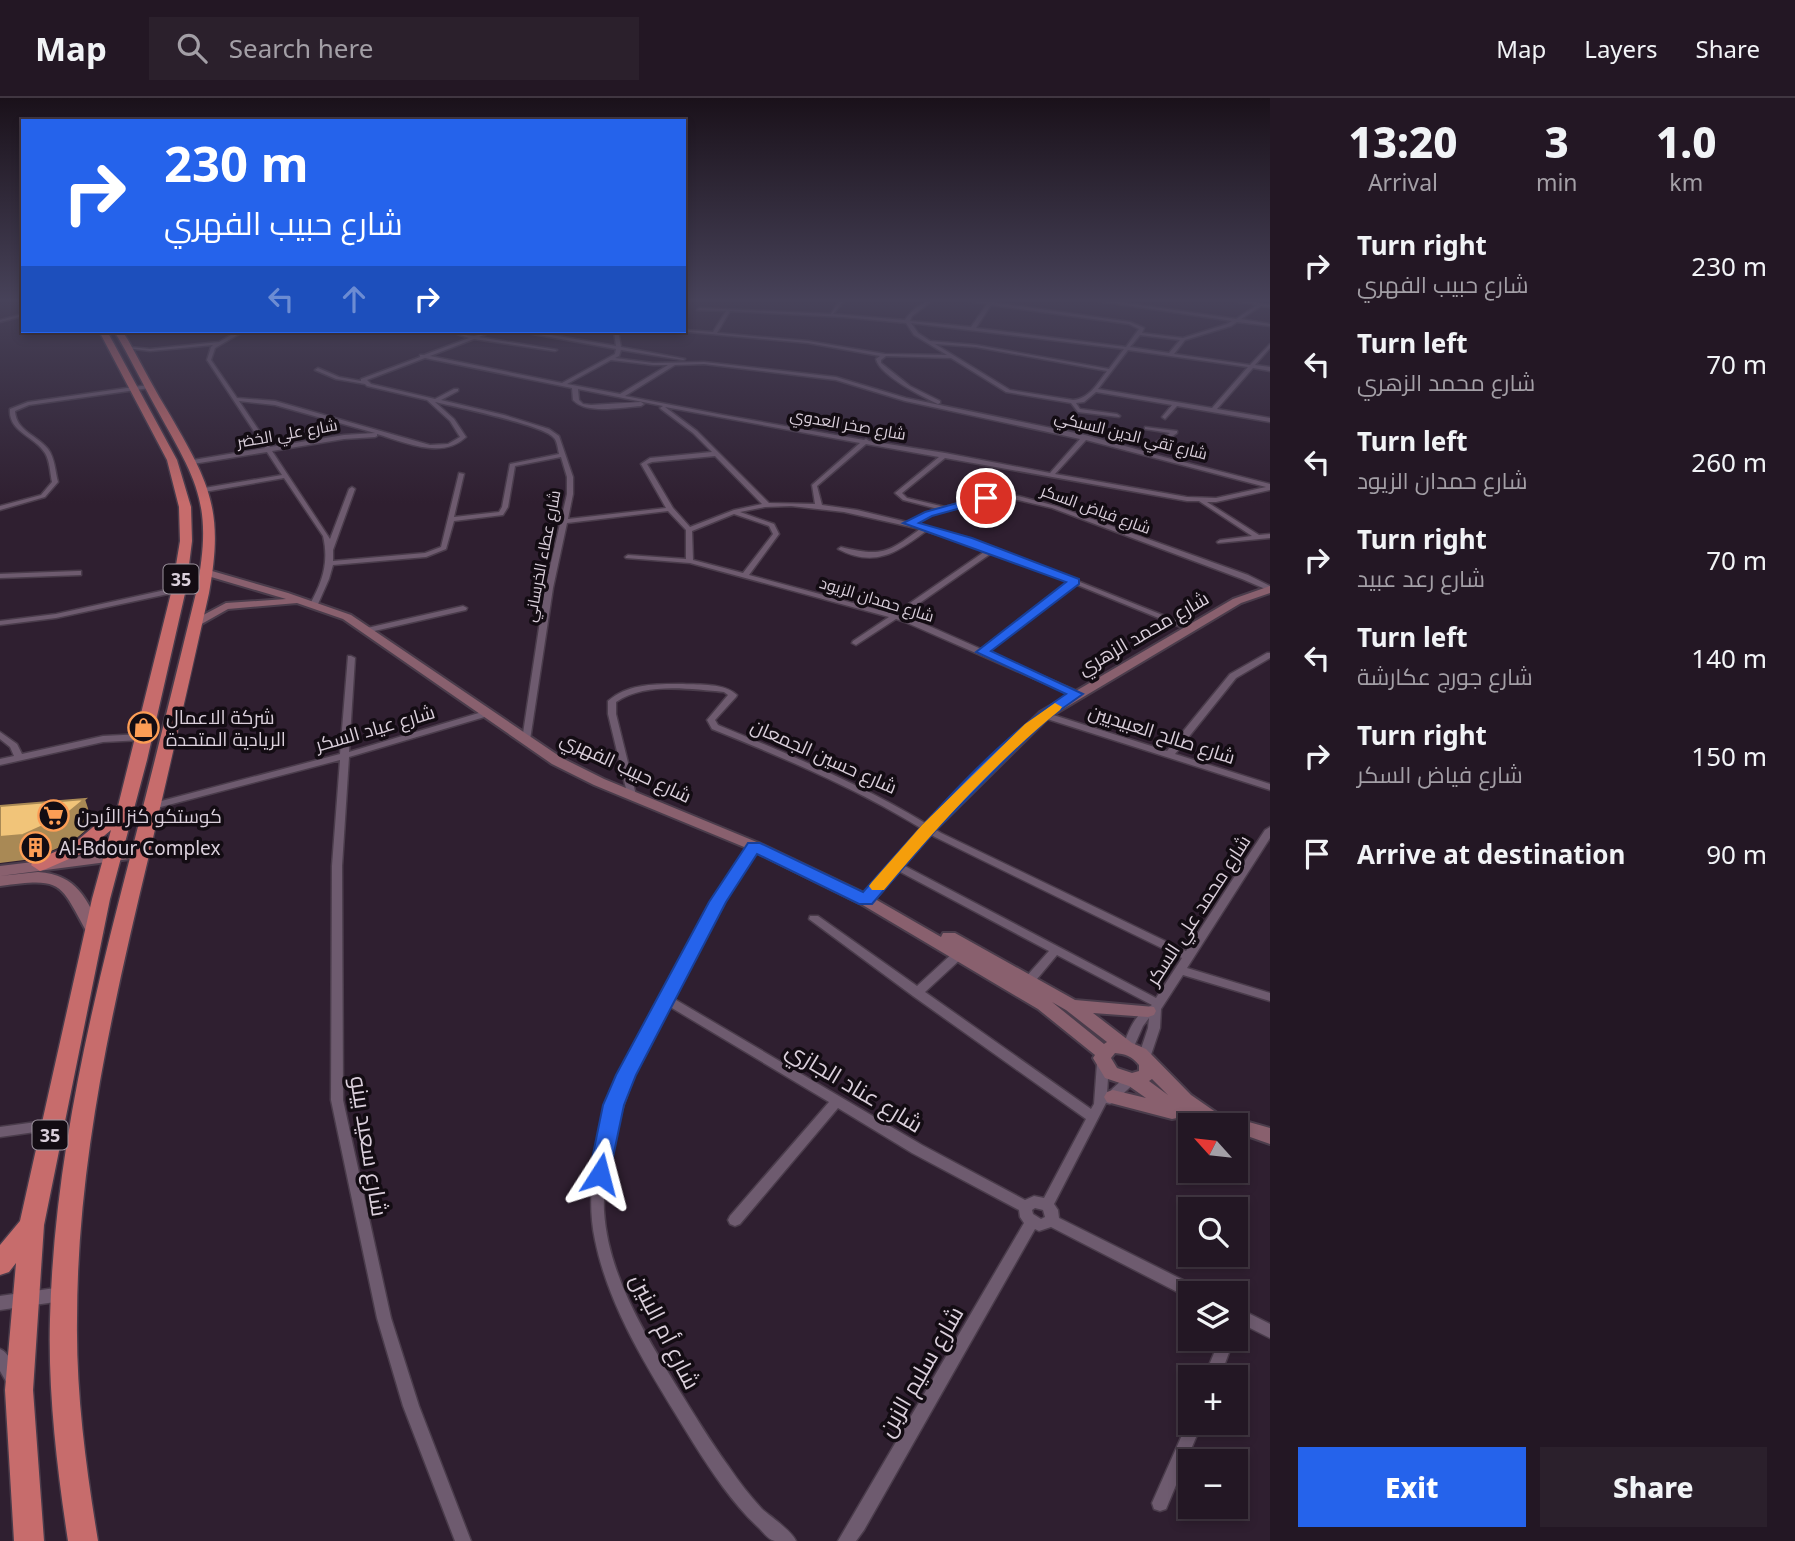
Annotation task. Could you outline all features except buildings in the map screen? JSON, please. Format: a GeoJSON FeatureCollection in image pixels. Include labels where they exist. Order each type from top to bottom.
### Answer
{"type":"FeatureCollection","features":[{"type":"Feature","properties":{"kind":"highway","name":"35"},"geometry":{"type":"LineString","coordinates":[[82,1541],[67,1413],[64,1293],[77,1161],[98,1039],[205,572],[209,514],[204,490],[193,462],[128,368]]}},
{"type":"Feature","properties":{"kind":"highway","name":"35"},"geometry":{"type":"LineString","coordinates":[[29,1541],[19,1390],[32,1225],[95,932],[179,589],[187,523],[179,479],[141,388],[136,368]]}},
{"type":"Feature","properties":{"kind":"highway"},"geometry":{"type":"LineString","coordinates":[[40,865],[79,848],[127,807]]}},
{"type":"Feature","properties":{"kind":"highway"},"geometry":{"type":"LineString","coordinates":[[0,1264],[32,1225]]}},
{"type":"Feature","properties":{"kind":"street"},"geometry":{"type":"LineString","coordinates":[[214,368],[320,526],[330,550],[331,563],[326,582],[310,603]]}},
{"type":"Feature","properties":{"kind":"street"},"geometry":{"type":"LineString","coordinates":[[365,383],[365,378],[390,368]]}},
{"type":"Feature","properties":{"kind":"street","name":"شارع صخر العدوي"},"geometry":{"type":"LineString","coordinates":[[484,368],[654,403],[1202,501],[1270,487]]}},
{"type":"Feature","properties":{"kind":"street"},"geometry":{"type":"LineString","coordinates":[[562,384],[593,368]]}},
{"type":"Feature","properties":{"kind":"street"},"geometry":{"type":"LineString","coordinates":[[621,396],[666,368]]}},
{"type":"Feature","properties":{"kind":"street","name":"شارع تقي الدين السبكي"},"geometry":{"type":"LineString","coordinates":[[748,368],[836,379],[905,399],[1145,452],[1270,487]]}},
{"type":"Feature","properties":{"kind":"street"},"geometry":{"type":"LineString","coordinates":[[884,368],[908,387],[965,411]]}},
{"type":"Feature","properties":{"kind":"street"},"geometry":{"type":"LineString","coordinates":[[969,368],[1008,391],[1073,402],[1082,401],[1095,390],[1108,370],[1099,368]]}},
{"type":"Feature","properties":{"kind":"street"},"geometry":{"type":"LineString","coordinates":[[1214,410],[1250,368]]}},
{"type":"Feature","properties":{"kind":"street","name":"شارع عطاء الخرساني"},"geometry":{"type":"LineString","coordinates":[[318,370],[338,378],[427,397],[547,430],[557,437],[570,484],[549,588],[526,740]]}},
{"type":"Feature","properties":{"kind":"street"},"geometry":{"type":"LineString","coordinates":[[575,387],[576,400],[585,406],[654,403],[684,422],[767,505]]}},
{"type":"Feature","properties":{"kind":"street"},"geometry":{"type":"LineString","coordinates":[[0,508],[37,499],[49,492],[55,482],[47,452],[23,431],[13,419],[12,410],[28,404],[141,388]]}},
{"type":"Feature","properties":{"kind":"street"},"geometry":{"type":"LineString","coordinates":[[437,400],[456,390]]}},
{"type":"Feature","properties":{"kind":"street"},"geometry":{"type":"LineString","coordinates":[[1095,390],[1270,420]]}},
{"type":"Feature","properties":{"kind":"street"},"geometry":{"type":"LineString","coordinates":[[234,399],[275,403],[432,447],[460,440],[463,437],[458,428],[427,397]]}},
{"type":"Feature","properties":{"kind":"street"},"geometry":{"type":"LineString","coordinates":[[1073,402],[1078,410],[1117,416]]}},
{"type":"Feature","properties":{"kind":"street"},"geometry":{"type":"LineString","coordinates":[[1165,417],[1177,404]]}},
{"type":"Feature","properties":{"kind":"street"},"geometry":{"type":"LineString","coordinates":[[1145,452],[1175,432],[1147,428]]}},
{"type":"Feature","properties":{"kind":"street","name":"شارع علي الخضر"},"geometry":{"type":"LineString","coordinates":[[193,462],[345,437],[387,435]]}},
{"type":"Feature","properties":{"kind":"street"},"geometry":{"type":"LineString","coordinates":[[1052,474],[1084,437]]}},
{"type":"Feature","properties":{"kind":"street"},"geometry":{"type":"LineString","coordinates":[[819,506],[814,486],[817,481],[866,441]]}},
{"type":"Feature","properties":{"kind":"street"},"geometry":{"type":"LineString","coordinates":[[690,561],[689,530],[670,509],[644,466],[645,463],[714,454]]}},
{"type":"Feature","properties":{"kind":"street"},"geometry":{"type":"LineString","coordinates":[[453,519],[500,514],[505,507],[512,465],[562,455]]}},
{"type":"Feature","properties":{"kind":"street"},"geometry":{"type":"LineString","coordinates":[[945,456],[898,494],[905,499],[945,509]]}},
{"type":"Feature","properties":{"kind":"street"},"geometry":{"type":"LineString","coordinates":[[331,563],[435,553],[447,543],[461,474]]}},
{"type":"Feature","properties":{"kind":"street"},"geometry":{"type":"LineString","coordinates":[[204,490],[285,476]]}},
{"type":"Feature","properties":{"kind":"street"},"geometry":{"type":"LineString","coordinates":[[330,550],[352,489]]}},
{"type":"Feature","properties":{"kind":"street","name":"شارع فياض السكر"},"geometry":{"type":"LineString","coordinates":[[909,523],[945,509],[996,497],[1027,499],[1245,577],[1270,589]]}},
{"type":"Feature","properties":{"kind":"street"},"geometry":{"type":"LineString","coordinates":[[1202,501],[1245,532],[1256,536]]}},
{"type":"Feature","properties":{"kind":"street"},"geometry":{"type":"LineString","coordinates":[[689,530],[735,513],[767,505],[819,506],[909,523],[993,550],[1191,628]]}},
{"type":"Feature","properties":{"kind":"street"},"geometry":{"type":"LineString","coordinates":[[564,521],[670,509]]}},
{"type":"Feature","properties":{"kind":"street"},"geometry":{"type":"LineString","coordinates":[[735,513],[762,521],[776,530],[772,541],[744,576]]}},
{"type":"Feature","properties":{"kind":"street"},"geometry":{"type":"LineString","coordinates":[[841,550],[870,556],[886,555],[926,528]]}},
{"type":"Feature","properties":{"kind":"street"},"geometry":{"type":"LineString","coordinates":[[1220,542],[1270,536]]}},
{"type":"Feature","properties":{"kind":"street"},"geometry":{"type":"LineString","coordinates":[[856,643],[993,550]]}},
{"type":"Feature","properties":{"kind":"street","name":"شارع حمدان الزيود"},"geometry":{"type":"LineString","coordinates":[[628,557],[690,561],[895,617],[1076,694]]}},
{"type":"Feature","properties":{"kind":"street","name":"شارع حبيب الفهري"},"geometry":{"type":"LineString","coordinates":[[205,572],[310,603],[347,617],[370,630],[485,713],[578,772],[869,897],[1072,1006],[1127,1048]]}},
{"type":"Feature","properties":{"kind":"street"},"geometry":{"type":"LineString","coordinates":[[0,576],[78,573]]}},
{"type":"Feature","properties":{"kind":"street"},"geometry":{"type":"LineString","coordinates":[[982,652],[1075,581]]}},
{"type":"Feature","properties":{"kind":"street"},"geometry":{"type":"LineString","coordinates":[[0,623],[15,623],[179,589]]}},
{"type":"Feature","properties":{"kind":"street","name":"شارع محمد الزهري"},"geometry":{"type":"LineString","coordinates":[[869,897],[928,829],[1044,715],[1237,601],[1270,589]]}},
{"type":"Feature","properties":{"kind":"street","name":"شارع حبيب الفهري"},"geometry":{"type":"LineString","coordinates":[[194,624],[226,606],[310,603]]}},
{"type":"Feature","properties":{"kind":"street"},"geometry":{"type":"LineString","coordinates":[[370,630],[463,608]]}},
{"type":"Feature","properties":{"kind":"street"},"geometry":{"type":"LineString","coordinates":[[0,632],[15,623]]}},
{"type":"Feature","properties":{"kind":"street"},"geometry":{"type":"LineString","coordinates":[[1169,755],[1233,676],[1270,655]]}},
{"type":"Feature","properties":{"kind":"street","name":"شارع سعيد بينو"},"geometry":{"type":"LineString","coordinates":[[351,658],[337,866],[337,1100],[354,1190],[384,1318],[415,1418],[463,1541]]}},
{"type":"Feature","properties":{"kind":"street","name":"شارع حسين الجمعان"},"geometry":{"type":"LineString","coordinates":[[631,795],[612,714],[612,701],[623,693],[660,688],[726,690],[733,695],[711,720],[715,727],[841,778],[906,813],[928,829],[1042,888],[1189,957]]}},
{"type":"Feature","properties":{"kind":"street","name":"شارع عياد السكر"},"geometry":{"type":"LineString","coordinates":[[153,806],[344,756],[485,713]]}},
{"type":"Feature","properties":{"kind":"street","name":"شارع صالح العبيديين"},"geometry":{"type":"LineString","coordinates":[[1044,715],[1270,788]]}},
{"type":"Feature","properties":{"kind":"street"},"geometry":{"type":"LineString","coordinates":[[0,735],[14,746],[19,757]]}},
{"type":"Feature","properties":{"kind":"street"},"geometry":{"type":"LineString","coordinates":[[0,762],[103,739],[143,737]]}},
{"type":"Feature","properties":{"kind":"street","name":"شارع محمد علي السكر"},"geometry":{"type":"LineString","coordinates":[[1127,1048],[1181,970],[1270,830]]}},
{"type":"Feature","properties":{"kind":"street","name":"شارع أم البنين"},"geometry":{"type":"LineString","coordinates":[[754,846],[718,902],[664,998],[626,1075],[614,1105],[602,1165],[598,1217],[617,1286],[629,1316],[659,1371],[708,1451],[735,1487],[774,1532],[788,1541]]}},
{"type":"Feature","properties":{"kind":"street"},"geometry":{"type":"LineString","coordinates":[[0,871],[140,854]]}},
{"type":"Feature","properties":{"kind":"street"},"geometry":{"type":"LineString","coordinates":[[895,865],[1154,1008]]}},
{"type":"Feature","properties":{"kind":"street"},"geometry":{"type":"LineString","coordinates":[[0,881],[49,876],[63,881],[76,894],[95,932]]}},
{"type":"Feature","properties":{"kind":"street","name":"شارع حبيب الفهري"},"geometry":{"type":"LineString","coordinates":[[869,897],[1044,1005],[1103,1058]]}},
{"type":"Feature","properties":{"kind":"street"},"geometry":{"type":"LineString","coordinates":[[814,919],[1093,1116]]}},
{"type":"Feature","properties":{"kind":"street"},"geometry":{"type":"LineString","coordinates":[[1028,982],[1055,951]]}},
{"type":"Feature","properties":{"kind":"street"},"geometry":{"type":"LineString","coordinates":[[917,993],[959,954]]}},
{"type":"Feature","properties":{"kind":"street"},"geometry":{"type":"LineString","coordinates":[[1181,970],[1270,997]]}},
{"type":"Feature","properties":{"kind":"street","name":"شارع عناد الجازي"},"geometry":{"type":"LineString","coordinates":[[664,998],[1029,1215]]}},
{"type":"Feature","properties":{"kind":"street"},"geometry":{"type":"LineString","coordinates":[[1072,1006],[1154,1008]]}},
{"type":"Feature","properties":{"kind":"street","name":"شارع محمد علي السكر"},"geometry":{"type":"LineString","coordinates":[[1146,1061],[1154,1008]]}},
{"type":"Feature","properties":{"kind":"street"},"geometry":{"type":"LineString","coordinates":[[1107,1101],[1103,1058],[1112,1047],[1127,1048],[1146,1061],[1185,1100],[1204,1113]]}},
{"type":"Feature","properties":{"kind":"street"},"geometry":{"type":"LineString","coordinates":[[1103,1058],[1117,1077],[1133,1080],[1166,1105],[1184,1113]]}},
{"type":"Feature","properties":{"kind":"street"},"geometry":{"type":"LineString","coordinates":[[1046,1205],[1093,1116],[1133,1080],[1145,1076],[1146,1061]]}},
{"type":"Feature","properties":{"kind":"street"},"geometry":{"type":"LineString","coordinates":[[1107,1101],[1178,1113]]}},
{"type":"Feature","properties":{"kind":"street"},"geometry":{"type":"LineString","coordinates":[[735,1220],[836,1102]]}},
{"type":"Feature","properties":{"kind":"street"},"geometry":{"type":"LineString","coordinates":[[0,1132],[52,1125]]}},
{"type":"Feature","properties":{"kind":"street"},"geometry":{"type":"LineString","coordinates":[[1248,1129],[1270,1136]]}},
{"type":"Feature","properties":{"kind":"street"},"geometry":{"type":"LineString","coordinates":[[1052,1221],[1051,1210],[1046,1205],[1034,1202],[1029,1215],[1039,1225],[1052,1221],[1178,1285]]}},
{"type":"Feature","properties":{"kind":"street","name":"شارع سليم الزبن"},"geometry":{"type":"LineString","coordinates":[[846,1541],[859,1524],[1029,1215]]}},
{"type":"Feature","properties":{"kind":"street"},"geometry":{"type":"LineString","coordinates":[[0,1303],[64,1293]]}},
{"type":"Feature","properties":{"kind":"street"},"geometry":{"type":"LineString","coordinates":[[1248,1321],[1270,1331]]}},
{"type":"Feature","properties":{"kind":"street"},"geometry":{"type":"LineString","coordinates":[[0,1356],[19,1390]]}},
{"type":"Feature","properties":{"kind":"street"},"geometry":{"type":"LineString","coordinates":[[1160,1503],[1189,1435]]}},
{"type":"Feature","properties":{"kind":"slow traffic"},"geometry":{"type":"LineString","coordinates":[[878,886],[928,829],[1031,727],[1055,707]]}},
{"type":"Feature","properties":{"kind":"place","name":"شركة الاعمال الريادية المتحدة"},"geometry":{"type":"Point","coordinates":[143,728]}},
{"type":"Feature","properties":{"kind":"place","name":"كوستكو كنز الأردن"},"geometry":{"type":"Point","coordinates":[54,816]}},
{"type":"Feature","properties":{"kind":"place","name":"Al-Bdour Complex"},"geometry":{"type":"Point","coordinates":[36,848]}},
{"type":"Feature","properties":{"kind":"route"},"geometry":{"type":"LineString","coordinates":[[600,1174],[614,1105],[626,1075],[664,998],[718,902],[754,846],[866,900],[928,829],[1014,743],[1044,715],[1076,694],[982,652],[1075,581],[968,541],[909,523],[929,514],[986,498]]}}]}
